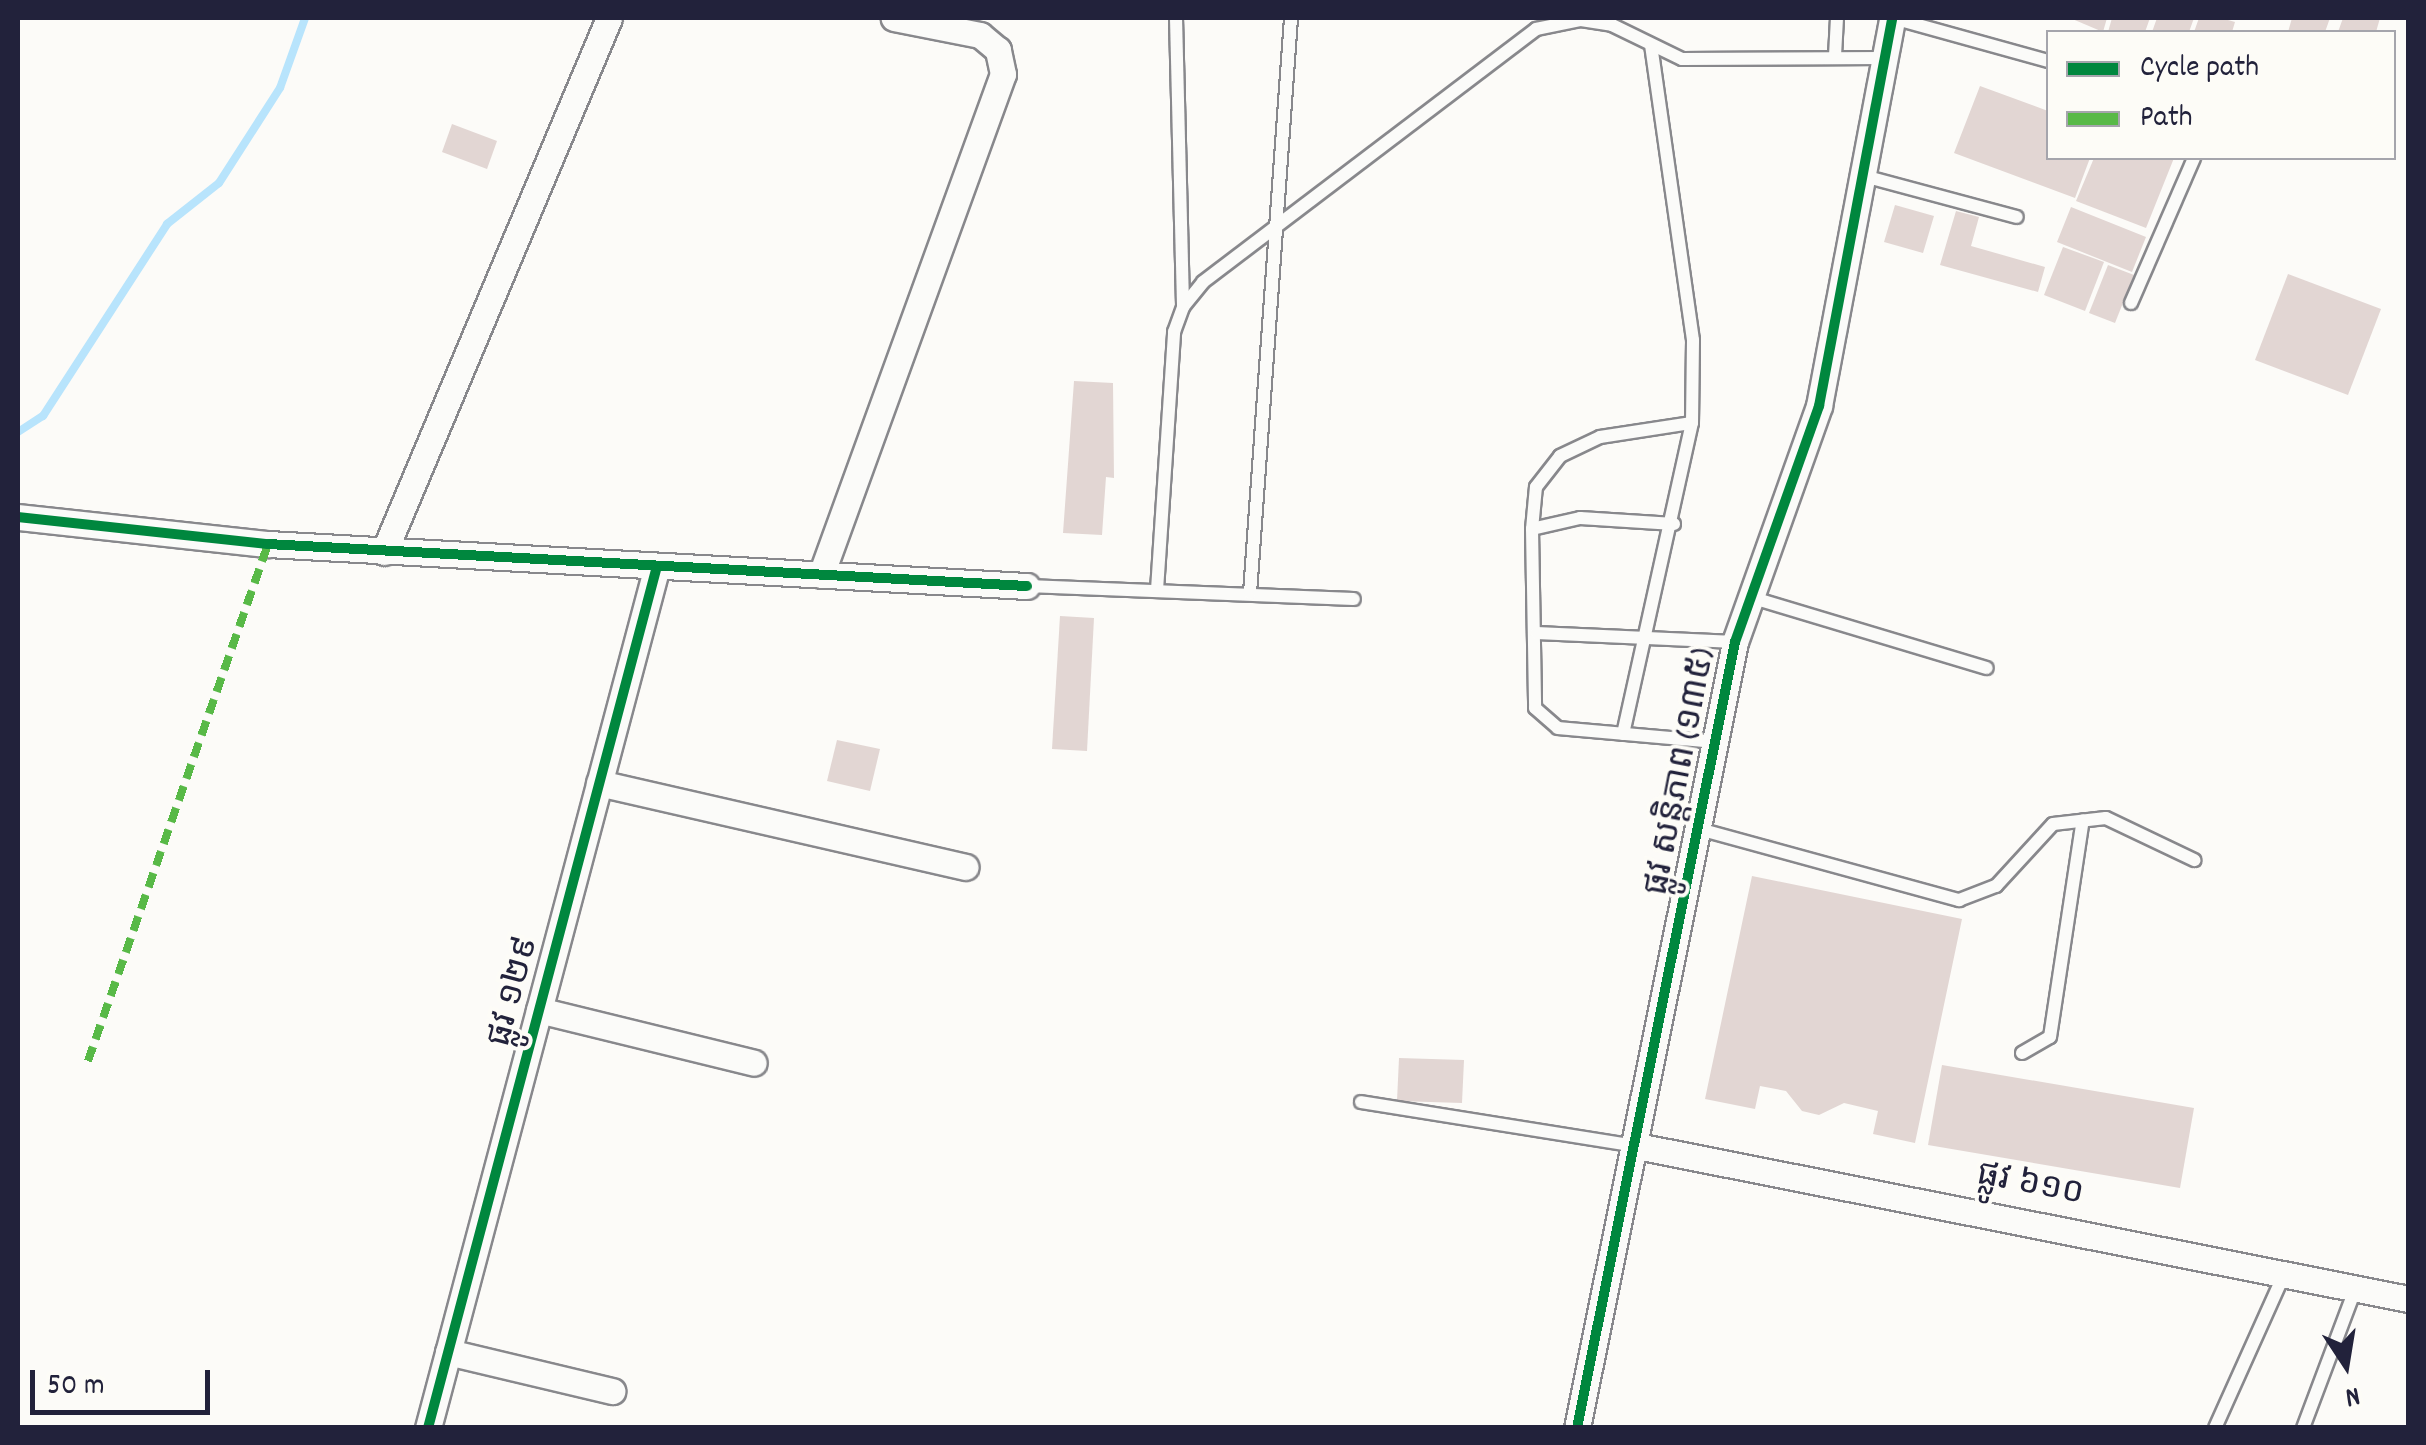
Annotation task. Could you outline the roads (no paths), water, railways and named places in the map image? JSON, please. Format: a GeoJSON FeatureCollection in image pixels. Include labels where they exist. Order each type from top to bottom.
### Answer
{"type":"FeatureCollection","features":[{"type":"Feature","properties":{"kind":"street"},"geometry":{"type":"LineString","coordinates":[[384,552],[609,18]]}},
{"type":"Feature","properties":{"kind":"street"},"geometry":{"type":"LineString","coordinates":[[822,575],[1002,74],[998,50],[980,35],[894,18]]}},
{"type":"Feature","properties":{"kind":"street","name":"ផ្លូវ សន្តិភាព (១៣៥)"},"geometry":{"type":"LineString","coordinates":[[1577,1428],[1637,1146],[1735,642],[1819,406],[1893,18]]}},
{"type":"Feature","properties":{"kind":"street"},"geometry":{"type":"LineString","coordinates":[[18,517],[384,552],[656,570],[1028,586]]}},
{"type":"Feature","properties":{"kind":"street","name":"ផ្លូវ ១២៩"},"geometry":{"type":"LineString","coordinates":[[428,1428],[656,570]]}},
{"type":"Feature","properties":{"kind":"street"},"geometry":{"type":"LineString","coordinates":[[599,783],[964,867]]}},
{"type":"Feature","properties":{"kind":"street"},"geometry":{"type":"LineString","coordinates":[[539,1010],[754,1063]]}},
{"type":"Feature","properties":{"kind":"street","name":"ផ្លូវ ៦១០"},"geometry":{"type":"LineString","coordinates":[[1637,1146],[2286,1270],[2354,1292],[2408,1299]]}},
{"type":"Feature","properties":{"kind":"street"},"geometry":{"type":"LineString","coordinates":[[448,1352],[612,1392]]}},
{"type":"Feature","properties":{"kind":"lane"},"geometry":{"type":"LineString","coordinates":[[1176,18],[1183,307]]}},
{"type":"Feature","properties":{"kind":"lane"},"geometry":{"type":"LineString","coordinates":[[1250,593],[1272,232],[1291,18]]}},
{"type":"Feature","properties":{"kind":"lane"},"geometry":{"type":"LineString","coordinates":[[1835,56],[1837,18]]}},
{"type":"Feature","properties":{"kind":"lane"},"geometry":{"type":"LineString","coordinates":[[1893,18],[2046,60]]}},
{"type":"Feature","properties":{"kind":"lane"},"geometry":{"type":"LineString","coordinates":[[1157,590],[1174,332],[1183,307],[1203,282],[1536,29],[1581,20],[1682,59],[1885,58]]}},
{"type":"Feature","properties":{"kind":"lane"},"geometry":{"type":"LineString","coordinates":[[1623,734],[1650,636],[1692,424],[1692,340],[1651,46]]}},
{"type":"Feature","properties":{"kind":"lane"},"geometry":{"type":"LineString","coordinates":[[2131,304],[2193,160]]}},
{"type":"Feature","properties":{"kind":"lane"},"geometry":{"type":"LineString","coordinates":[[1864,176],[2017,217]]}},
{"type":"Feature","properties":{"kind":"lane"},"geometry":{"type":"LineString","coordinates":[[1692,424],[1600,437],[1560,456],[1536,488],[1532,529],[1538,632],[1534,708],[1544,722],[1716,742]]}},
{"type":"Feature","properties":{"kind":"lane"},"geometry":{"type":"LineString","coordinates":[[1532,529],[1580,518],[1674,524]]}},
{"type":"Feature","properties":{"kind":"lane"},"geometry":{"type":"LineString","coordinates":[[1028,586],[1354,599]]}},
{"type":"Feature","properties":{"kind":"lane"},"geometry":{"type":"LineString","coordinates":[[1750,597],[1987,668]]}},
{"type":"Feature","properties":{"kind":"lane"},"geometry":{"type":"LineString","coordinates":[[1538,632],[1735,642]]}},
{"type":"Feature","properties":{"kind":"lane"},"geometry":{"type":"LineString","coordinates":[[1698,829],[1959,900],[1996,886],[2053,824],[2106,818],[2194,860]]}},
{"type":"Feature","properties":{"kind":"lane"},"geometry":{"type":"LineString","coordinates":[[2022,1054],[2050,1036],[2083,820]]}},
{"type":"Feature","properties":{"kind":"lane"},"geometry":{"type":"LineString","coordinates":[[1360,1102],[1637,1146]]}},
{"type":"Feature","properties":{"kind":"lane"},"geometry":{"type":"LineString","coordinates":[[2215,1428],[2286,1270]]}},
{"type":"Feature","properties":{"kind":"lane"},"geometry":{"type":"LineString","coordinates":[[2303,1428],[2354,1292]]}},
{"type":"Feature","properties":{"kind":"waterway"},"geometry":{"type":"LineString","coordinates":[[18,432],[43,416],[167,224],[219,183],[280,88],[305,18]]}}]}
